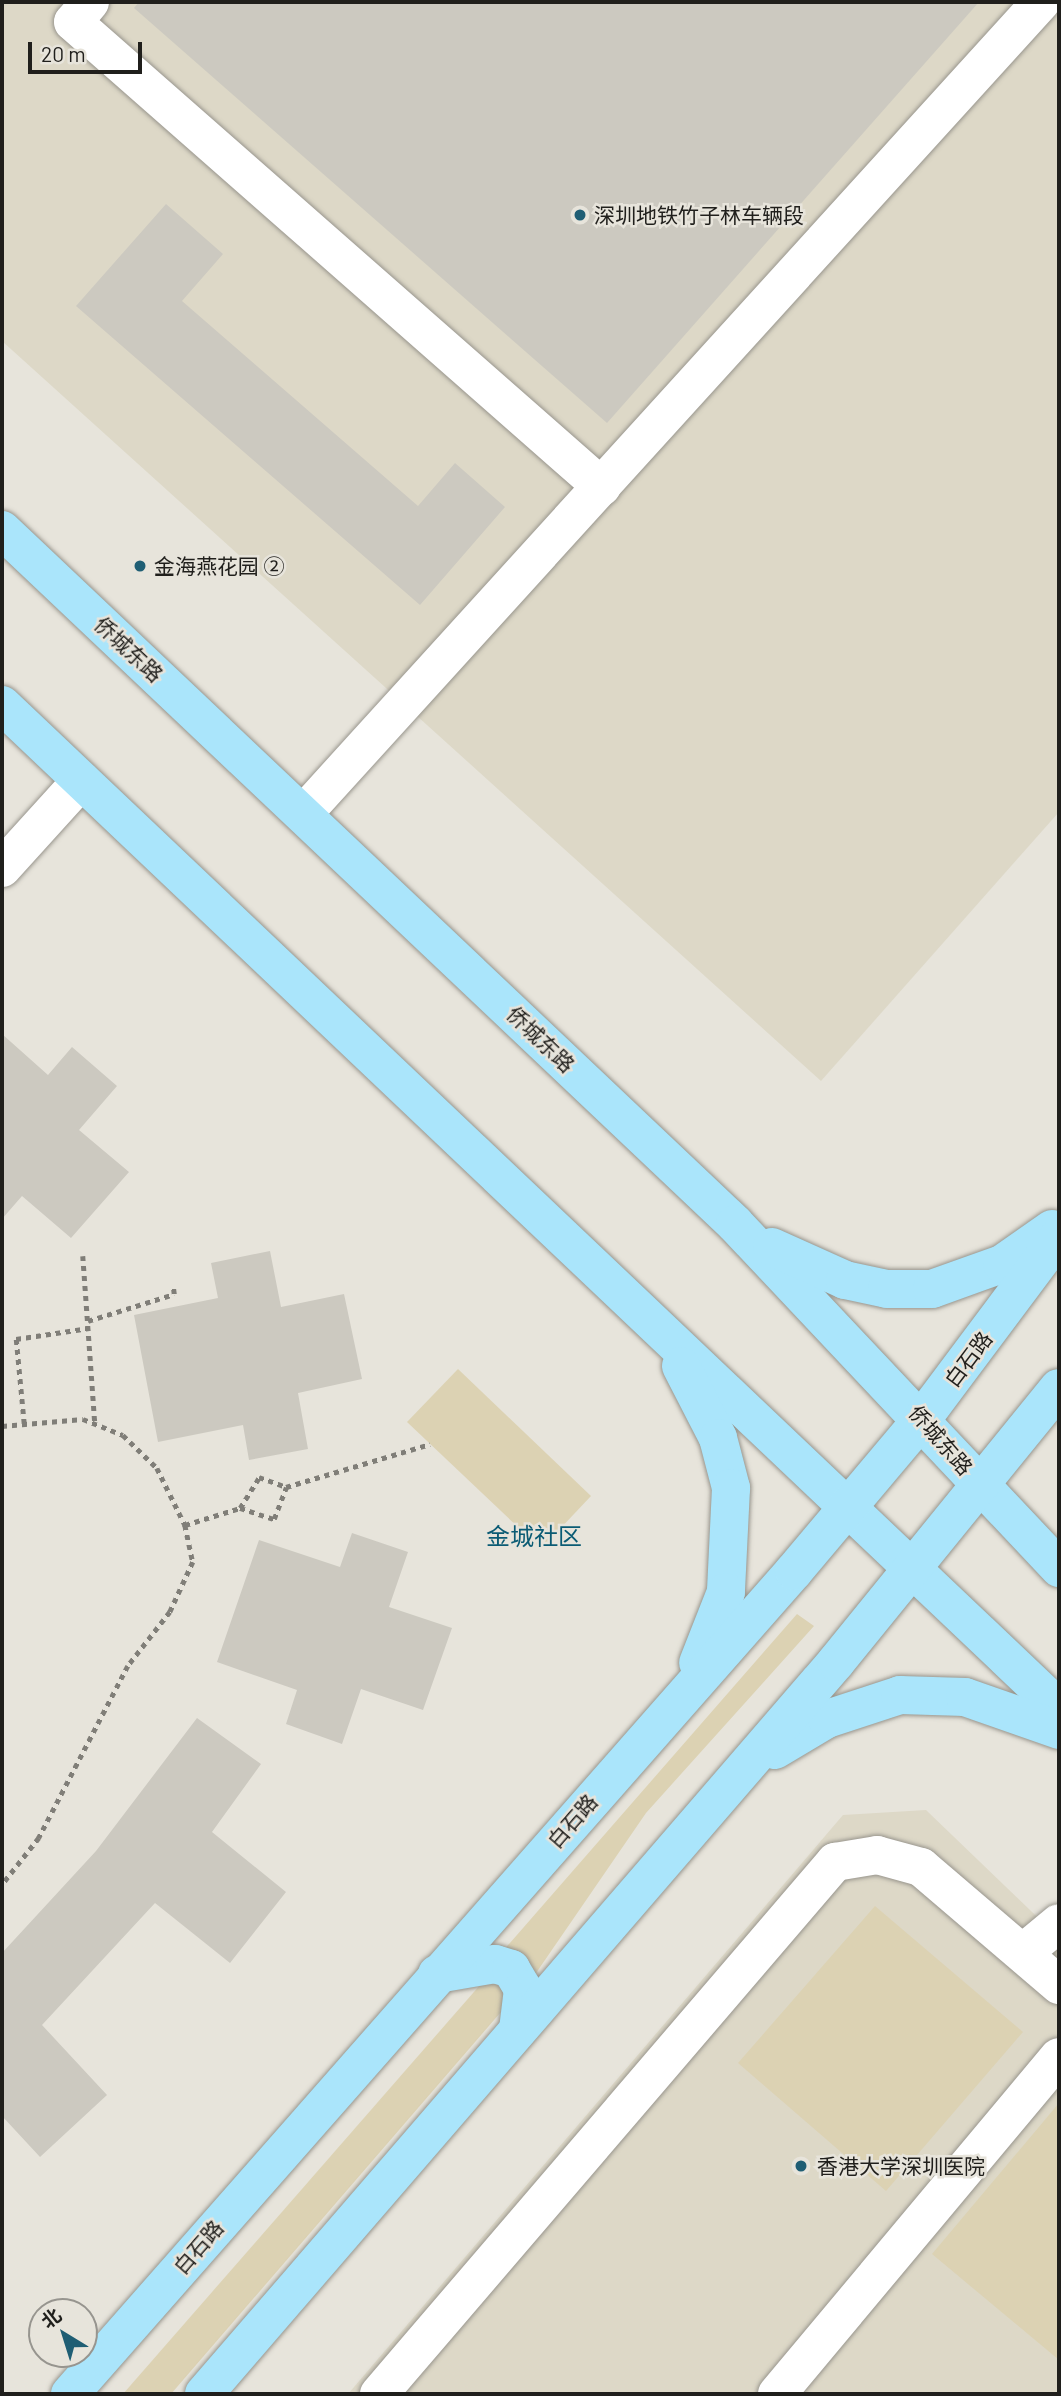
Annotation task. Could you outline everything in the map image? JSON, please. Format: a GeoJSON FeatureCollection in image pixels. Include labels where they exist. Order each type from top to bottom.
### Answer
{"type":"FeatureCollection","features":[{"type":"Feature","properties":{"kind":"main road","name":"侨城东路"},"geometry":{"type":"LineString","coordinates":[[2,530],[736,1224],[1059,1567]]}},
{"type":"Feature","properties":{"kind":"main road"},"geometry":{"type":"LineString","coordinates":[[2,705],[1059,1709]]}},
{"type":"Feature","properties":{"kind":"main road"},"geometry":{"type":"LineString","coordinates":[[736,1224],[798,1262],[887,1289],[967,1280],[1059,1224]]}},
{"type":"Feature","properties":{"kind":"main road","name":"白石路"},"geometry":{"type":"LineString","coordinates":[[70,2394],[847,1508],[922,1419],[1059,1236]]}},
{"type":"Feature","properties":{"kind":"main road"},"geometry":{"type":"LineString","coordinates":[[650,1321],[693,1384],[731,1488],[726,1592],[704,1652],[674,1704]]}},
{"type":"Feature","properties":{"kind":"main road"},"geometry":{"type":"LineString","coordinates":[[204,2394],[734,1780],[981,1486],[1059,1388]]}},
{"type":"Feature","properties":{"kind":"main road"},"geometry":{"type":"LineString","coordinates":[[734,1780],[827,1719],[900,1695],[965,1697],[1059,1730]]}},
{"type":"Feature","properties":{"kind":"main road"},"geometry":{"type":"LineString","coordinates":[[437,1974],[495,1964],[511,1969],[523,1989],[518,2030]]}},
{"type":"Feature","properties":{"kind":"street"},"geometry":{"type":"LineString","coordinates":[[90,2],[73,22],[602,487]]}},
{"type":"Feature","properties":{"kind":"street"},"geometry":{"type":"LineString","coordinates":[[304,813],[1041,2]]}},
{"type":"Feature","properties":{"kind":"street"},"geometry":{"type":"LineString","coordinates":[[2,868],[81,780]]}},
{"type":"Feature","properties":{"kind":"street"},"geometry":{"type":"LineString","coordinates":[[379,2394],[835,1862],[877,1855],[921,1867],[1024,1952],[1059,1985]]}},
{"type":"Feature","properties":{"kind":"street"},"geometry":{"type":"LineString","coordinates":[[1024,1952],[1059,1923]]}},
{"type":"Feature","properties":{"kind":"street"},"geometry":{"type":"LineString","coordinates":[[777,2394],[1059,2057]]}},
{"type":"Feature","properties":{"kind":"path"},"geometry":{"type":"LineString","coordinates":[[83,1256],[95,1424]]}},
{"type":"Feature","properties":{"kind":"path"},"geometry":{"type":"LineString","coordinates":[[88,1321],[174,1294],[173,1286]]}},
{"type":"Feature","properties":{"kind":"path"},"geometry":{"type":"LineString","coordinates":[[24,1424],[16,1339],[89,1328]]}},
{"type":"Feature","properties":{"kind":"path"},"geometry":{"type":"LineString","coordinates":[[2,1426],[83,1419],[123,1435],[157,1468],[185,1525],[193,1562],[170,1612],[128,1666],[39,1838],[2,1885]]}},
{"type":"Feature","properties":{"kind":"path"},"geometry":{"type":"LineString","coordinates":[[240,1508],[259,1477],[286,1487],[429,1444]]}},
{"type":"Feature","properties":{"kind":"path"},"geometry":{"type":"LineString","coordinates":[[185,1525],[240,1508],[274,1519],[286,1487]]}},
{"type":"Feature","properties":{"kind":"shaded area"},"geometry":{"type":"Polygon","coordinates":[[[2,2],[1059,2],[1059,812],[821,1081],[2,341],[2,2]]]}},
{"type":"Feature","properties":{"kind":"shaded area"},"geometry":{"type":"Polygon","coordinates":[[[458,1369],[591,1496],[541,1549],[407,1422],[458,1369]]]}},
{"type":"Feature","properties":{"kind":"shaded area"},"geometry":{"type":"Polygon","coordinates":[[[797,1614],[814,1626],[646,1813],[534,1976],[502,1952],[797,1614]]]}},
{"type":"Feature","properties":{"kind":"shaded area","name":"香港大学深圳医院"},"geometry":{"type":"Polygon","coordinates":[[[926,1810],[1059,1938],[1059,2394],[348,2394],[843,1815],[926,1810]]]}},
{"type":"Feature","properties":{"kind":"shaded area"},"geometry":{"type":"Polygon","coordinates":[[[875,1906],[1023,2032],[886,2191],[738,2063],[875,1906]]]}},
{"type":"Feature","properties":{"kind":"shaded area"},"geometry":{"type":"Polygon","coordinates":[[[487,1977],[504,1989],[507,2005],[171,2394],[123,2394],[487,1977]]]}},
{"type":"Feature","properties":{"kind":"shaded area"},"geometry":{"type":"Polygon","coordinates":[[[1059,2103],[1059,2360],[932,2254],[1059,2103]]]}},
{"type":"Feature","properties":{"kind":"building","name":"深圳地铁竹子林车辆段"},"geometry":{"type":"Polygon","coordinates":[[[139,2],[979,2],[607,423],[134,8],[139,2]]]}},
{"type":"Feature","properties":{"kind":"building"},"geometry":{"type":"Polygon","coordinates":[[[166,204],[223,254],[182,301],[418,506],[455,463],[505,507],[420,605],[76,306],[166,204]]]}},
{"type":"Feature","properties":{"kind":"building"},"geometry":{"type":"Polygon","coordinates":[[[2,1034],[48,1075],[72,1047],[117,1086],[79,1130],[129,1172],[71,1238],[22,1196],[2,1219],[2,1034]]]}},
{"type":"Feature","properties":{"kind":"building"},"geometry":{"type":"Polygon","coordinates":[[[270,1251],[281,1307],[344,1294],[362,1379],[298,1393],[308,1449],[249,1460],[243,1425],[158,1442],[134,1315],[218,1298],[211,1263],[270,1251]]]}},
{"type":"Feature","properties":{"kind":"building"},"geometry":{"type":"Polygon","coordinates":[[[352,1533],[408,1552],[389,1607],[452,1628],[423,1710],[361,1689],[342,1744],[286,1724],[297,1690],[217,1662],[259,1540],[340,1567],[352,1533]]]}},
{"type":"Feature","properties":{"kind":"building"},"geometry":{"type":"Polygon","coordinates":[[[197,1718],[261,1764],[212,1832],[286,1892],[230,1963],[155,1903],[42,2025],[107,2095],[40,2157],[2,2116],[2,1953],[96,1851],[197,1718]]]}},
{"type":"Feature","properties":{"kind":"place","name":"深圳地铁竹子林车辆段"},"geometry":{"type":"Point","coordinates":[580,215]}},
{"type":"Feature","properties":{"kind":"place","name":"金海燕花园 ②"},"geometry":{"type":"Point","coordinates":[140,566]}},
{"type":"Feature","properties":{"kind":"place","name":"香港大学深圳医院"},"geometry":{"type":"Point","coordinates":[801,2166]}},
{"type":"Feature","properties":{"kind":"district","name":"金城社区"},"geometry":{"type":"Point","coordinates":[534,1536]}}]}
